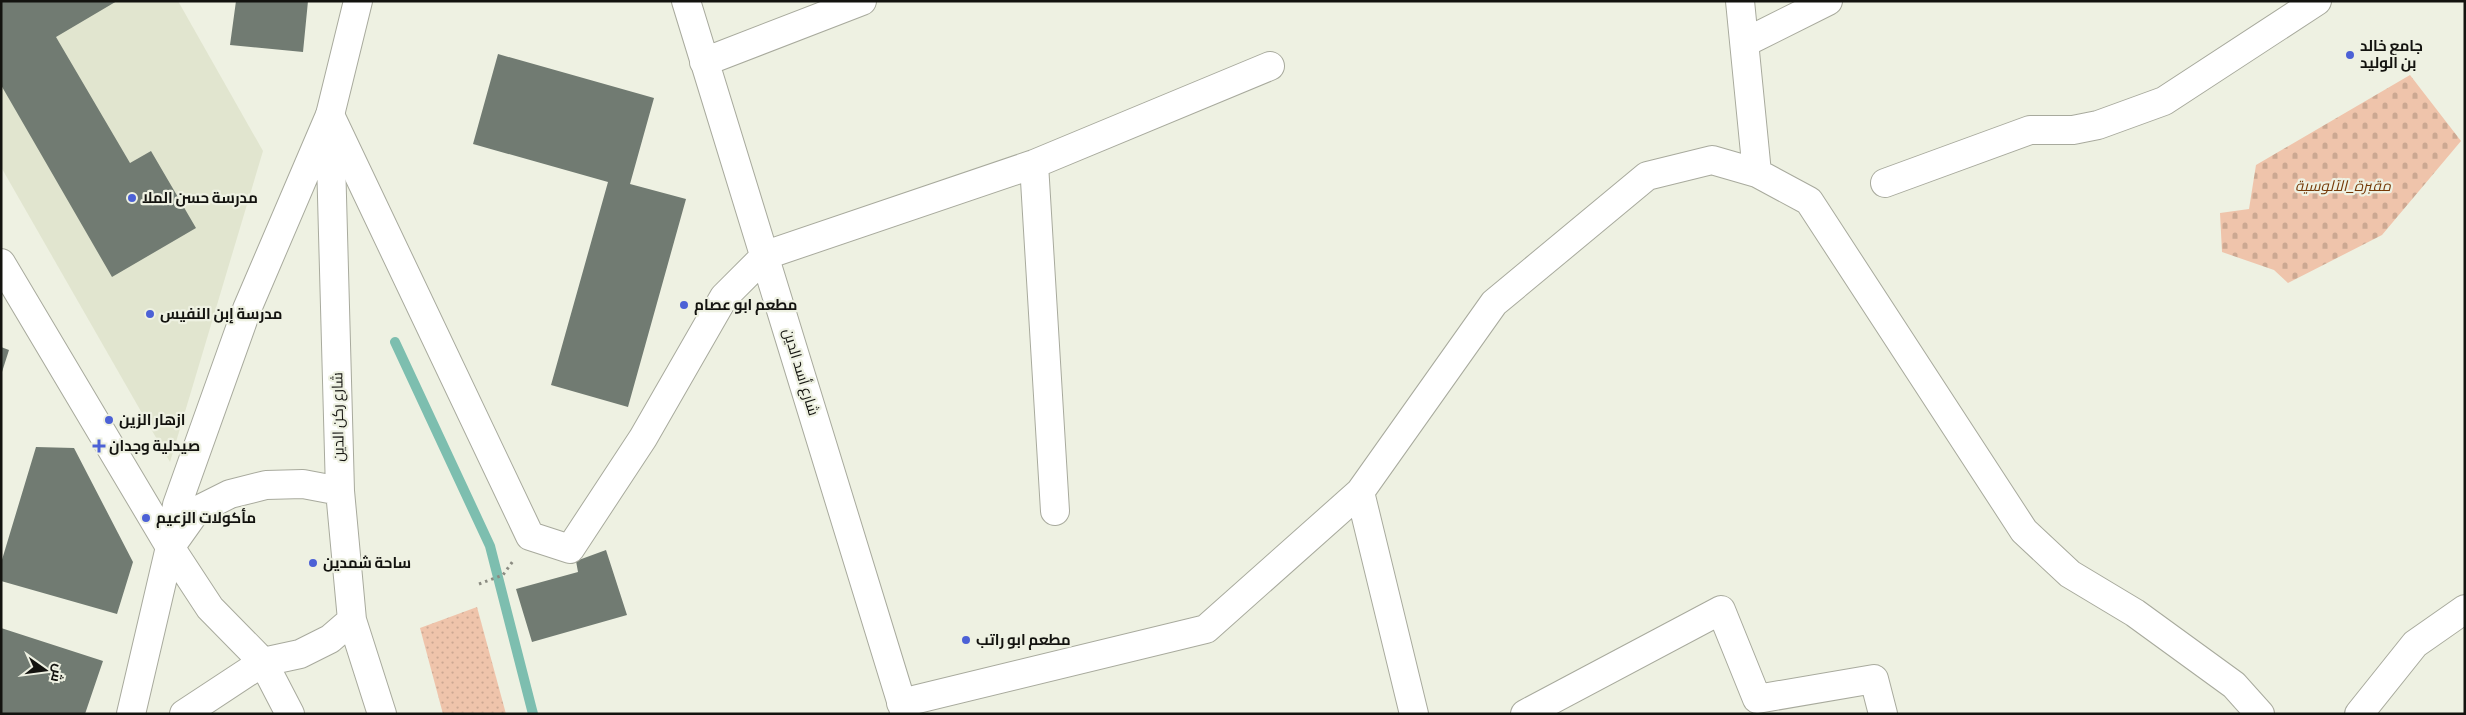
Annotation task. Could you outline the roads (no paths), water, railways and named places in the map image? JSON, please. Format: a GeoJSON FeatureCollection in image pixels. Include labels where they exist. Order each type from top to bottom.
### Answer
{"type":"FeatureCollection","features":[{"type":"Feature","properties":{"kind":"street"},"geometry":{"type":"LineString","coordinates":[[131,714],[170,547],[177,505],[247,309],[330,115],[358,1]]}},
{"type":"Feature","properties":{"kind":"street","name":"شارع أسد الدين"},"geometry":{"type":"LineString","coordinates":[[686,1],[766,255],[903,709]]}},
{"type":"Feature","properties":{"kind":"street"},"geometry":{"type":"LineString","coordinates":[[704,62],[862,1]]}},
{"type":"Feature","properties":{"kind":"street"},"geometry":{"type":"LineString","coordinates":[[1740,1],[1746,42],[1757,173]]}},
{"type":"Feature","properties":{"kind":"street"},"geometry":{"type":"LineString","coordinates":[[1746,42],[1828,1]]}},
{"type":"Feature","properties":{"kind":"street"},"geometry":{"type":"LineString","coordinates":[[1885,183],[2030,130],[2073,130],[2098,126],[2164,101],[2317,1]]}},
{"type":"Feature","properties":{"kind":"street"},"geometry":{"type":"LineString","coordinates":[[330,115],[530,536],[570,549],[643,438],[724,297],[766,255],[1034,164],[1270,66]]}},
{"type":"Feature","properties":{"kind":"street","name":"شارع ركن الدين"},"geometry":{"type":"LineString","coordinates":[[330,115],[340,491],[352,620],[382,714]]}},
{"type":"Feature","properties":{"kind":"street"},"geometry":{"type":"LineString","coordinates":[[903,709],[1206,630],[1360,492],[1494,303],[1647,176],[1712,160],[1757,173],[1809,201],[2024,532],[2070,574],[2135,613],[2234,685],[2260,714]]}},
{"type":"Feature","properties":{"kind":"street"},"geometry":{"type":"LineString","coordinates":[[1034,164],[1055,511]]}},
{"type":"Feature","properties":{"kind":"street"},"geometry":{"type":"LineString","coordinates":[[1,263],[170,547],[210,608],[263,662],[290,714]]}},
{"type":"Feature","properties":{"kind":"street"},"geometry":{"type":"LineString","coordinates":[[170,547],[196,511],[230,494],[266,485],[303,484],[340,491]]}},
{"type":"Feature","properties":{"kind":"street"},"geometry":{"type":"LineString","coordinates":[[1360,492],[1414,714]]}},
{"type":"Feature","properties":{"kind":"street"},"geometry":{"type":"LineString","coordinates":[[2359,714],[2414,644],[2465,609]]}},
{"type":"Feature","properties":{"kind":"street"},"geometry":{"type":"LineString","coordinates":[[1525,714],[1721,610],[1757,698],[1874,679],[1883,714]]}},
{"type":"Feature","properties":{"kind":"street"},"geometry":{"type":"LineString","coordinates":[[184,714],[263,662],[300,654],[330,639],[352,620]]}},
{"type":"Feature","properties":{"kind":"waterway"},"geometry":{"type":"LineString","coordinates":[[395,342],[490,546],[533,714]]}},
{"type":"Feature","properties":{"kind":"place","name":"جامع خالد بن الوليد"},"geometry":{"type":"Point","coordinates":[2350,55]}},
{"type":"Feature","properties":{"kind":"place","name":"مدرسة حسن الملا"},"geometry":{"type":"Point","coordinates":[132,198]}},
{"type":"Feature","properties":{"kind":"place","name":"مطعم ابو عصام"},"geometry":{"type":"Point","coordinates":[684,305]}},
{"type":"Feature","properties":{"kind":"place","name":"مدرسة إبن النفيس"},"geometry":{"type":"Point","coordinates":[150,314]}},
{"type":"Feature","properties":{"kind":"place","name":"ازهار الزين"},"geometry":{"type":"Point","coordinates":[109,420]}},
{"type":"Feature","properties":{"kind":"place","name":"صيدلية وجدان"},"geometry":{"type":"Point","coordinates":[99,446]}},
{"type":"Feature","properties":{"kind":"place","name":"مأكولات الزعيم"},"geometry":{"type":"Point","coordinates":[146,518]}},
{"type":"Feature","properties":{"kind":"place","name":"ساحة شمدين"},"geometry":{"type":"Point","coordinates":[313,563]}},
{"type":"Feature","properties":{"kind":"place","name":"مطعم ابو راتب"},"geometry":{"type":"Point","coordinates":[966,640]}},
{"type":"Feature","properties":{"kind":"park label","name":"مقبرة_الآلوسية"},"geometry":{"type":"Point","coordinates":[2343,186]}}]}
